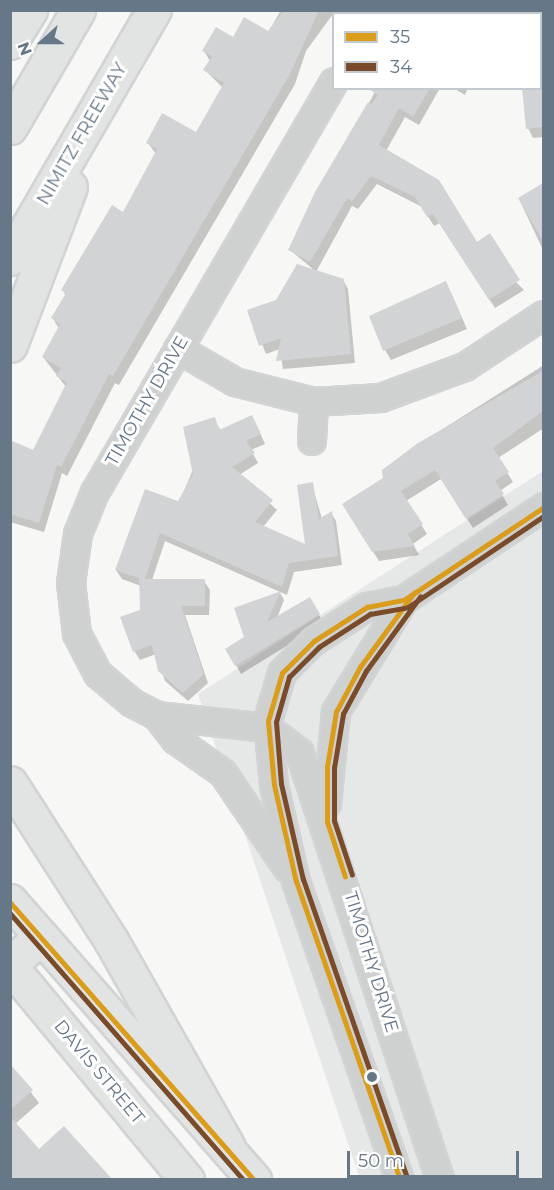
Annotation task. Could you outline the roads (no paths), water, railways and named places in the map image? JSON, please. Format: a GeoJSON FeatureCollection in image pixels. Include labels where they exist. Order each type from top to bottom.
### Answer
{"type":"FeatureCollection","features":[{"type":"Feature","properties":{"kind":"main road"},"geometry":{"type":"LineString","coordinates":[[10,42],[30,10]]}},
{"type":"Feature","properties":{"kind":"main road"},"geometry":{"type":"LineString","coordinates":[[10,127],[78,10]]}},
{"type":"Feature","properties":{"kind":"main road","name":"NIMITZ FREEWAY"},"geometry":{"type":"LineString","coordinates":[[10,258],[154,10]]}},
{"type":"Feature","properties":{"kind":"main road"},"geometry":{"type":"LineString","coordinates":[[10,345],[103,98]]}},
{"type":"Feature","properties":{"kind":"main road"},"geometry":{"type":"LineString","coordinates":[[10,783],[112,942],[228,1147]]}},
{"type":"Feature","properties":{"kind":"main road"},"geometry":{"type":"LineString","coordinates":[[10,902],[254,1179]]}},
{"type":"Feature","properties":{"kind":"main road"},"geometry":{"type":"LineString","coordinates":[[10,965],[41,937]]}},
{"type":"Feature","properties":{"kind":"main road","name":"DAVIS STREET"},"geometry":{"type":"LineString","coordinates":[[10,965],[187,1179]]}},
{"type":"Feature","properties":{"kind":"street","name":"TIMOTHY DRIVE"},"geometry":{"type":"LineString","coordinates":[[296,882],[223,773],[176,740],[157,716],[98,674],[77,634],[71,583],[78,534],[95,492],[332,84]]}},
{"type":"Feature","properties":{"kind":"street"},"geometry":{"type":"LineString","coordinates":[[178,349],[235,382],[314,402],[381,398],[465,367],[543,315]]}},
{"type":"Feature","properties":{"kind":"street"},"geometry":{"type":"LineString","coordinates":[[312,441],[314,402]]}},
{"type":"Feature","properties":{"kind":"street"},"geometry":{"type":"LineString","coordinates":[[267,728],[282,673],[314,641],[367,607],[404,600],[543,507]]}},
{"type":"Feature","properties":{"kind":"street"},"geometry":{"type":"LineString","coordinates":[[327,822],[327,768],[336,712],[404,600]]}},
{"type":"Feature","properties":{"kind":"street","name":"TIMOTHY DRIVE"},"geometry":{"type":"LineString","coordinates":[[157,716],[267,728],[300,753],[327,822],[440,1179]]}},
{"type":"Feature","properties":{"kind":"street","name":"TIMOTHY DRIVE"},"geometry":{"type":"LineString","coordinates":[[267,728],[273,785],[296,882],[400,1179]]}}]}
